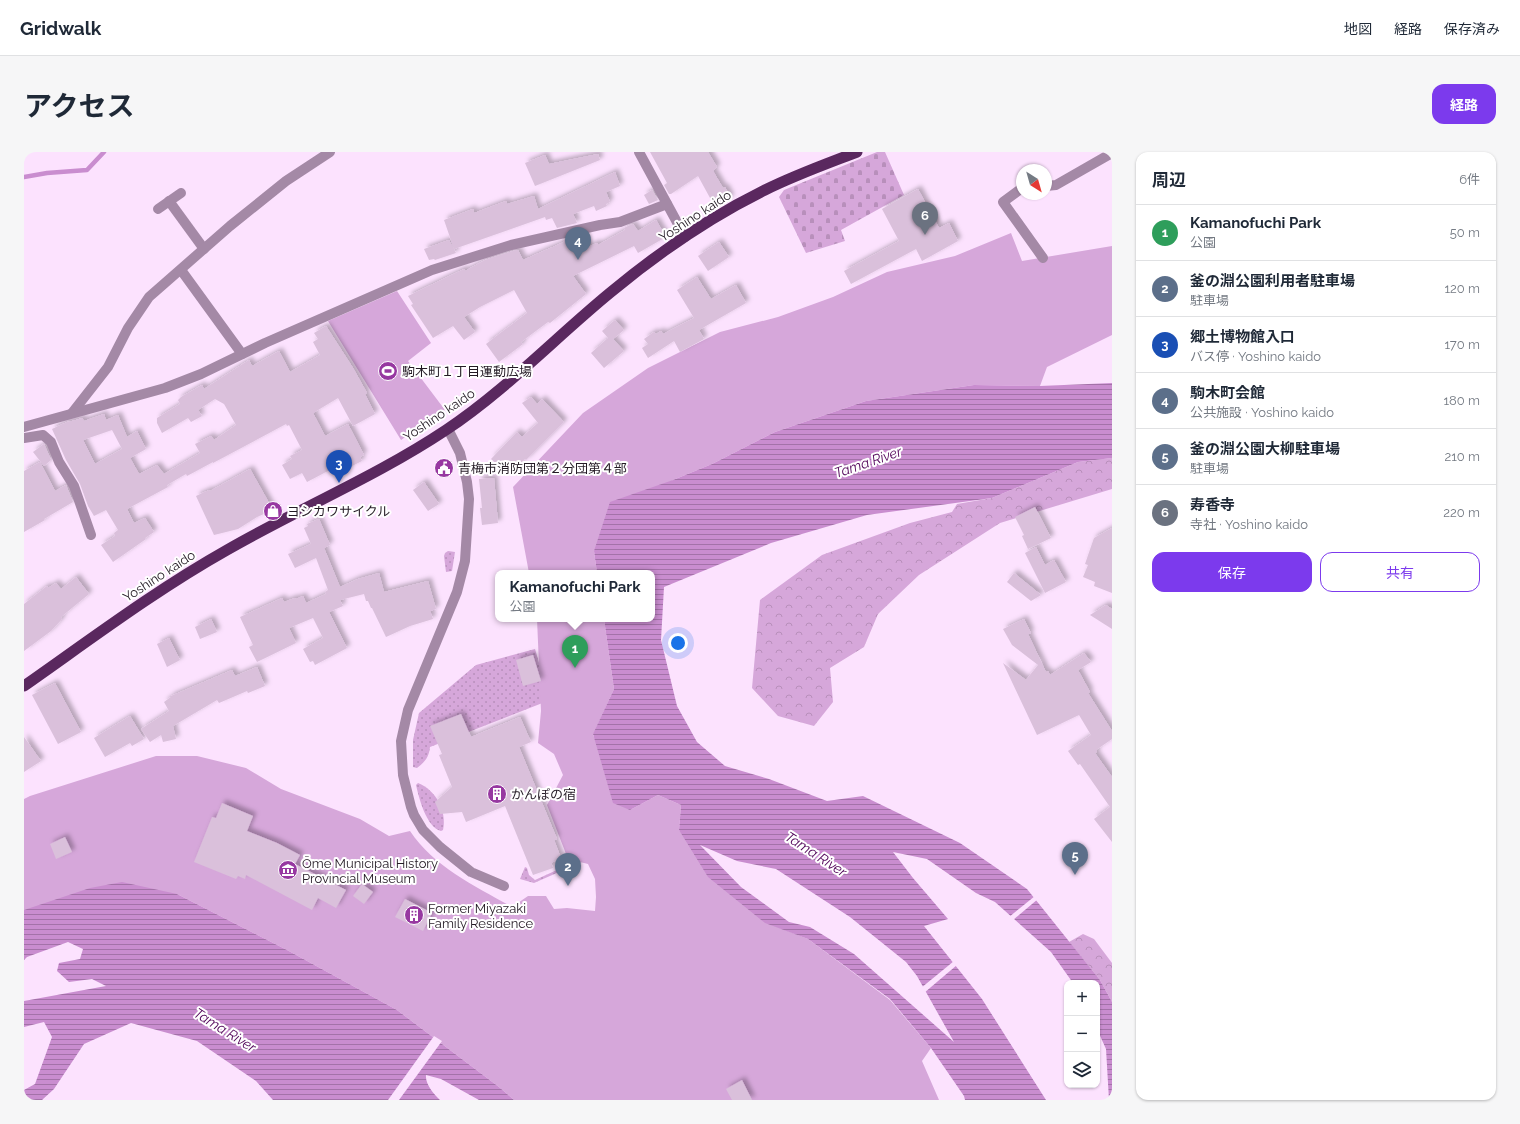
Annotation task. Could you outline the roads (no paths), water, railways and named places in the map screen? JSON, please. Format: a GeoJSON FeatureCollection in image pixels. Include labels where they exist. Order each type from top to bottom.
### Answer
{"type":"FeatureCollection","features":[{"type":"Feature","properties":{"kind":"highway","name":"Yoshino kaido"},"geometry":{"type":"LineString","coordinates":[[24,686],[130,611],[200,565],[383,468],[448,429],[504,386],[610,292],[685,237],[766,189],[857,152]]}},
{"type":"Feature","properties":{"kind":"street"},"geometry":{"type":"LineString","coordinates":[[72,413],[108,367],[128,328],[149,297],[230,226],[286,181],[330,152]]}},
{"type":"Feature","properties":{"kind":"street"},"geometry":{"type":"LineString","coordinates":[[639,152],[685,237]]}},
{"type":"Feature","properties":{"kind":"street"},"geometry":{"type":"LineString","coordinates":[[1052,186],[1056,186],[1112,153]]}},
{"type":"Feature","properties":{"kind":"street"},"geometry":{"type":"LineString","coordinates":[[1016,192],[1003,202],[1043,258]]}},
{"type":"Feature","properties":{"kind":"street"},"geometry":{"type":"LineString","coordinates":[[158,209],[181,193]]}},
{"type":"Feature","properties":{"kind":"street"},"geometry":{"type":"LineString","coordinates":[[169,201],[204,249]]}},
{"type":"Feature","properties":{"kind":"street"},"geometry":{"type":"LineString","coordinates":[[24,427],[165,388],[201,374],[278,337],[432,270],[511,245],[600,224],[620,222],[667,204]]}},
{"type":"Feature","properties":{"kind":"street"},"geometry":{"type":"LineString","coordinates":[[181,270],[242,354]]}},
{"type":"Feature","properties":{"kind":"street"},"geometry":{"type":"LineString","coordinates":[[448,429],[460,453],[467,482],[469,499],[465,561],[457,592],[408,710],[401,741],[403,775],[410,807],[423,830],[440,847],[471,872],[504,886]]}},
{"type":"Feature","properties":{"kind":"street"},"geometry":{"type":"LineString","coordinates":[[24,438],[43,435],[51,442],[59,462],[74,486],[91,535]]}},
{"type":"Feature","properties":{"kind":"water","name":"Tama River"},"geometry":{"type":"Polygon","coordinates":[[[1112,383],[1112,458],[1078,462],[992,498],[867,515],[771,543],[664,587],[661,640],[677,706],[697,742],[725,766],[769,779],[827,801],[863,796],[960,843],[1027,889],[1100,980],[1071,980],[1051,952],[995,902],[976,893],[927,859],[893,852],[948,919],[924,926],[982,999],[1046,1100],[965,1100],[964,1096],[931,1048],[890,999],[808,939],[765,923],[708,877],[679,830],[681,805],[658,795],[630,810],[613,803],[593,734],[614,689],[604,622],[655,622],[655,570],[597,570],[594,551],[610,502],[673,480],[712,464],[775,432],[866,401],[974,385],[1040,386],[1112,383]],[[700,845],[741,887],[789,922],[810,927],[854,954],[954,1042],[917,976],[906,962],[850,917],[776,869],[737,861],[700,845]]]}},
{"type":"Feature","properties":{"kind":"water","name":"Tama River"},"geometry":{"type":"Polygon","coordinates":[[[122,882],[177,894],[287,950],[397,1010],[514,1100],[479,1100],[441,1079],[426,1075],[428,1085],[440,1100],[273,1100],[256,1081],[197,1041],[131,1023],[84,1044],[54,1089],[42,1100],[24,1100],[24,1090],[35,1084],[52,1037],[44,1022],[24,1027],[24,1001],[106,986],[92,979],[69,982],[57,971],[59,963],[80,959],[83,949],[68,942],[27,957],[24,960],[24,910],[90,888],[122,882]]]}},
{"type":"Feature","properties":{"kind":"water"},"geometry":{"type":"Polygon","coordinates":[[[1100,980],[1112,1002],[1112,1100],[1109,1100],[1106,1049],[1100,1036],[1100,980]]]}},
{"type":"Feature","properties":{"kind":"waterway"},"geometry":{"type":"LineString","coordinates":[[24,177],[47,173],[87,170],[104,152]]}},
{"type":"Feature","properties":{"kind":"place","name":"寿香寺"},"geometry":{"type":"Point","coordinates":[925,235]}},
{"type":"Feature","properties":{"kind":"place","name":"駒木町会館"},"geometry":{"type":"Point","coordinates":[578,260]}},
{"type":"Feature","properties":{"kind":"place","name":"駒木町１丁目運動広場"},"geometry":{"type":"Point","coordinates":[388,371]}},
{"type":"Feature","properties":{"kind":"place","name":"青梅市消防団第２分団第４部"},"geometry":{"type":"Point","coordinates":[444,468]}},
{"type":"Feature","properties":{"kind":"place","name":"郷土博物館入口"},"geometry":{"type":"Point","coordinates":[339,483]}},
{"type":"Feature","properties":{"kind":"place","name":"ヨシカワサイクル"},"geometry":{"type":"Point","coordinates":[273,511]}},
{"type":"Feature","properties":{"kind":"place","name":"Kamanofuchi Park"},"geometry":{"type":"Point","coordinates":[575,668]}},
{"type":"Feature","properties":{"kind":"place","name":"かんぽの宿"},"geometry":{"type":"Point","coordinates":[497,794]}},
{"type":"Feature","properties":{"kind":"place","name":"Ōme Municipal History Provincial Museum"},"geometry":{"type":"Point","coordinates":[288,870]}},
{"type":"Feature","properties":{"kind":"place","name":"釜の淵公園大柳駐車場"},"geometry":{"type":"Point","coordinates":[1075,875]}},
{"type":"Feature","properties":{"kind":"place","name":"釜の淵公園利用者駐車場"},"geometry":{"type":"Point","coordinates":[568,886]}},
{"type":"Feature","properties":{"kind":"place","name":"Former Miyazaki Family Residence"},"geometry":{"type":"Point","coordinates":[414,915]}}]}
